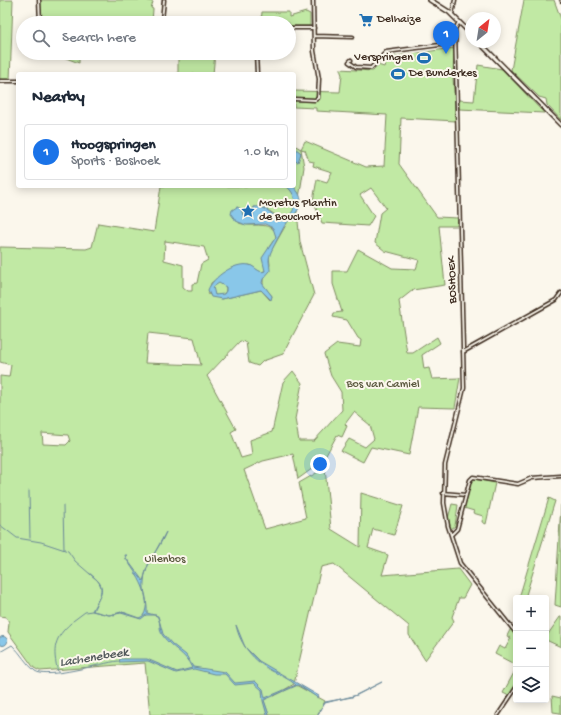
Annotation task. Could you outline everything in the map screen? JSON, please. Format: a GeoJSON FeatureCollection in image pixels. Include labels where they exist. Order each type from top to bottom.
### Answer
{"type":"FeatureCollection","features":[{"type":"Feature","properties":{"kind":"street"},"geometry":{"type":"LineString","coordinates":[[39,0],[40,16]]}},
{"type":"Feature","properties":{"kind":"street"},"geometry":{"type":"LineString","coordinates":[[162,16],[164,0]]}},
{"type":"Feature","properties":{"kind":"street"},"geometry":{"type":"LineString","coordinates":[[296,99],[315,100],[318,98],[319,90],[314,51],[314,0]]}},
{"type":"Feature","properties":{"kind":"street"},"geometry":{"type":"LineString","coordinates":[[430,0],[452,14],[465,27]]}},
{"type":"Feature","properties":{"kind":"street"},"geometry":{"type":"LineString","coordinates":[[452,14],[455,0]]}},
{"type":"Feature","properties":{"kind":"street","name":"BOSHOEK"},"geometry":{"type":"LineString","coordinates":[[460,22],[455,27],[464,388],[447,455],[443,493],[446,518],[460,563],[514,631]]}},
{"type":"Feature","properties":{"kind":"street"},"geometry":{"type":"LineString","coordinates":[[296,28],[314,28]]}},
{"type":"Feature","properties":{"kind":"street"},"geometry":{"type":"LineString","coordinates":[[314,36],[353,37]]}},
{"type":"Feature","properties":{"kind":"street"},"geometry":{"type":"LineString","coordinates":[[349,62],[356,67],[371,68],[386,52],[456,43]]}},
{"type":"Feature","properties":{"kind":"street"},"geometry":{"type":"LineString","coordinates":[[485,48],[561,125]]}},
{"type":"Feature","properties":{"kind":"street"},"geometry":{"type":"LineString","coordinates":[[256,60],[256,72]]}},
{"type":"Feature","properties":{"kind":"street"},"geometry":{"type":"LineString","coordinates":[[347,66],[351,60]]}},
{"type":"Feature","properties":{"kind":"street"},"geometry":{"type":"LineString","coordinates":[[0,81],[16,82]]}},
{"type":"Feature","properties":{"kind":"street"},"geometry":{"type":"LineString","coordinates":[[463,352],[556,300],[561,293]]}},
{"type":"Feature","properties":{"kind":"street"},"geometry":{"type":"LineString","coordinates":[[451,535],[457,529],[470,480],[473,477],[518,484],[532,478],[561,476]]}},
{"type":"Feature","properties":{"kind":"street"},"geometry":{"type":"LineString","coordinates":[[443,493],[466,495]]}},
{"type":"Feature","properties":{"kind":"street"},"geometry":{"type":"LineString","coordinates":[[498,715],[513,692]]}},
{"type":"Feature","properties":{"kind":"green space"},"geometry":{"type":"Polygon","coordinates":[[[0,0],[13,0],[10,80],[0,80],[0,0]]]}},
{"type":"Feature","properties":{"kind":"green space"},"geometry":{"type":"Polygon","coordinates":[[[40,0],[145,0],[153,2],[151,8],[153,9],[152,16],[41,16],[40,0]]]}},
{"type":"Feature","properties":{"kind":"green space"},"geometry":{"type":"Polygon","coordinates":[[[524,0],[554,0],[561,19],[561,120],[547,105],[546,99],[539,97],[511,70],[524,0]]]}},
{"type":"Feature","properties":{"kind":"green space"},"geometry":{"type":"Polygon","coordinates":[[[262,12],[289,12],[289,16],[262,16],[262,12]]]}},
{"type":"Feature","properties":{"kind":"green space"},"geometry":{"type":"Polygon","coordinates":[[[306,12],[310,14],[310,26],[296,26],[296,16],[292,16],[306,12]]]}},
{"type":"Feature","properties":{"kind":"green space"},"geometry":{"type":"Polygon","coordinates":[[[453,48],[454,52],[453,78],[456,121],[401,118],[399,164],[437,217],[458,218],[457,226],[439,226],[445,285],[413,290],[399,301],[407,353],[413,353],[437,337],[440,343],[422,355],[424,369],[429,368],[432,379],[460,378],[455,408],[418,407],[409,455],[371,447],[363,462],[341,451],[349,439],[365,447],[374,439],[370,425],[354,412],[345,424],[347,426],[342,437],[337,435],[324,459],[327,461],[322,466],[316,466],[298,479],[293,454],[263,461],[244,470],[265,529],[306,518],[299,483],[325,468],[331,529],[360,547],[361,493],[403,506],[394,535],[373,529],[368,548],[388,555],[382,575],[458,569],[470,585],[463,598],[459,598],[452,617],[454,621],[425,660],[409,635],[409,626],[334,564],[321,567],[294,684],[274,696],[296,685],[325,701],[318,715],[269,715],[264,701],[267,715],[150,715],[145,663],[40,671],[34,668],[8,632],[9,622],[6,617],[0,616],[0,376],[9,377],[11,365],[0,362],[0,247],[86,249],[92,247],[98,223],[154,232],[161,188],[296,188],[296,146],[301,149],[305,141],[366,167],[384,166],[387,115],[316,111],[316,108],[296,107],[296,91],[340,92],[342,75],[340,69],[373,71],[378,65],[384,67],[385,64],[382,62],[383,58],[453,48]],[[301,149],[304,167],[297,211],[300,242],[314,295],[283,354],[263,361],[258,366],[249,363],[246,342],[240,341],[207,376],[236,429],[231,432],[241,458],[252,455],[250,440],[272,432],[283,382],[293,371],[302,383],[295,419],[299,441],[314,441],[342,410],[341,392],[331,376],[324,354],[337,344],[360,347],[361,340],[358,338],[347,320],[333,317],[334,313],[342,312],[333,284],[333,271],[347,271],[358,249],[392,268],[416,269],[419,260],[385,251],[375,243],[380,213],[386,208],[371,188],[360,195],[374,216],[368,226],[322,223],[313,201],[317,179],[327,182],[332,172],[313,166],[314,162],[309,161],[305,150],[301,149]],[[237,207],[239,223],[263,225],[275,231],[276,237],[269,247],[265,271],[260,272],[250,265],[232,268],[211,283],[208,294],[222,299],[261,290],[270,300],[272,296],[263,285],[263,279],[270,265],[269,256],[271,251],[287,223],[265,208],[254,207],[253,215],[242,215],[241,209],[237,207]],[[165,241],[164,260],[183,265],[183,287],[188,291],[192,291],[192,284],[197,283],[201,264],[208,260],[204,247],[165,241]],[[148,333],[145,363],[201,365],[194,338],[148,333]],[[42,433],[43,444],[66,445],[70,441],[68,435],[42,433]]]}},
{"type":"Feature","properties":{"kind":"green space"},"geometry":{"type":"Polygon","coordinates":[[[71,60],[79,60],[79,63],[71,60]]]}},
{"type":"Feature","properties":{"kind":"green space"},"geometry":{"type":"Polygon","coordinates":[[[178,60],[214,60],[213,72],[178,72],[178,60]]]}},
{"type":"Feature","properties":{"kind":"green space"},"geometry":{"type":"Polygon","coordinates":[[[478,65],[502,69],[544,113],[459,109],[459,100],[474,101],[478,65]]]}},
{"type":"Feature","properties":{"kind":"green space"},"geometry":{"type":"Polygon","coordinates":[[[219,282],[224,284],[226,289],[224,294],[219,296],[214,294],[212,289],[214,284],[219,282]]]}},
{"type":"Feature","properties":{"kind":"green space"},"geometry":{"type":"Polygon","coordinates":[[[474,479],[495,483],[486,524],[482,522],[483,516],[464,508],[471,483],[474,479]]]}},
{"type":"Feature","properties":{"kind":"green space"},"geometry":{"type":"Polygon","coordinates":[[[549,498],[555,501],[526,595],[520,595],[549,498]]]}},
{"type":"Feature","properties":{"kind":"green space"},"geometry":{"type":"Polygon","coordinates":[[[452,504],[458,505],[455,526],[451,529],[448,518],[452,504]]]}},
{"type":"Feature","properties":{"kind":"green space"},"geometry":{"type":"Polygon","coordinates":[[[561,505],[561,607],[555,605],[561,505]]]}},
{"type":"Feature","properties":{"kind":"green space"},"geometry":{"type":"Polygon","coordinates":[[[561,617],[561,647],[549,641],[549,633],[561,617]]]}},
{"type":"Feature","properties":{"kind":"green space"},"geometry":{"type":"Polygon","coordinates":[[[511,628],[513,632],[513,663],[495,654],[499,646],[505,649],[511,638],[507,636],[511,628]]]}},
{"type":"Feature","properties":{"kind":"green space"},"geometry":{"type":"Polygon","coordinates":[[[513,675],[513,689],[509,696],[503,693],[513,675]]]}},
{"type":"Feature","properties":{"kind":"green space"},"geometry":{"type":"Polygon","coordinates":[[[552,696],[561,698],[561,715],[560,713],[553,712],[552,696]]]}},
{"type":"Feature","properties":{"kind":"water"},"geometry":{"type":"Polygon","coordinates":[[[296,149],[301,153],[298,162],[296,162],[296,149]]]}},
{"type":"Feature","properties":{"kind":"water"},"geometry":{"type":"Polygon","coordinates":[[[288,188],[295,188],[298,192],[301,202],[300,207],[285,225],[274,245],[269,259],[270,271],[263,279],[262,283],[272,296],[271,300],[261,290],[222,299],[211,297],[208,290],[214,280],[231,268],[249,265],[259,271],[265,271],[262,258],[276,237],[273,228],[265,224],[246,225],[236,221],[231,214],[232,210],[237,207],[241,209],[243,215],[253,215],[254,207],[259,207],[284,220],[292,213],[294,208],[295,199],[288,188]],[[219,283],[213,287],[215,295],[224,294],[226,287],[219,283]]]}},
{"type":"Feature","properties":{"kind":"water"},"geometry":{"type":"Polygon","coordinates":[[[125,555],[127,555],[126,558],[143,581],[145,576],[145,592],[139,578],[126,559],[125,555]]]}},
{"type":"Feature","properties":{"kind":"water"},"geometry":{"type":"Polygon","coordinates":[[[100,585],[102,590],[101,595],[93,611],[109,615],[92,611],[101,593],[100,585]]]}},
{"type":"Feature","properties":{"kind":"water"},"geometry":{"type":"Polygon","coordinates":[[[146,602],[147,613],[154,615],[146,615],[141,619],[121,613],[109,615],[122,612],[139,618],[143,616],[146,609],[146,602]]]}},
{"type":"Feature","properties":{"kind":"water"},"geometry":{"type":"Polygon","coordinates":[[[156,616],[158,616],[163,634],[172,644],[186,655],[193,667],[225,672],[235,683],[255,681],[263,689],[265,698],[296,685],[265,667],[254,657],[246,648],[259,661],[319,696],[318,698],[298,685],[264,700],[269,715],[267,715],[263,701],[262,690],[254,683],[235,685],[225,674],[214,674],[194,669],[176,673],[148,661],[119,662],[120,659],[147,659],[177,672],[192,668],[186,658],[163,636],[158,617],[156,616]]]}},
{"type":"Feature","properties":{"kind":"water"},"geometry":{"type":"Polygon","coordinates":[[[236,625],[245,646],[238,632],[236,625]]]}},
{"type":"Feature","properties":{"kind":"water"},"geometry":{"type":"Polygon","coordinates":[[[3,636],[7,639],[7,643],[3,646],[-1,643],[-1,639],[3,636]]]}},
{"type":"Feature","properties":{"kind":"water"},"geometry":{"type":"Polygon","coordinates":[[[340,699],[325,703],[318,715],[325,702],[340,699]]]}},
{"type":"Feature","properties":{"kind":"waterway"},"geometry":{"type":"LineString","coordinates":[[29,491],[30,538]]}},
{"type":"Feature","properties":{"kind":"waterway"},"geometry":{"type":"LineString","coordinates":[[63,506],[64,549]]}},
{"type":"Feature","properties":{"kind":"waterway"},"geometry":{"type":"LineString","coordinates":[[0,525],[17,538],[41,542],[68,551],[75,561],[90,574]]}},
{"type":"Feature","properties":{"kind":"waterway"},"geometry":{"type":"LineString","coordinates":[[73,621],[85,612],[92,611]]}},
{"type":"Feature","properties":{"kind":"waterway"},"geometry":{"type":"LineString","coordinates":[[114,615],[121,612],[126,613]]}},
{"type":"Feature","properties":{"kind":"waterway"},"geometry":{"type":"LineString","coordinates":[[58,672],[55,657],[56,644],[65,628],[71,623]]}},
{"type":"Feature","properties":{"kind":"waterway","name":"Lachenebeek"},"geometry":{"type":"LineString","coordinates":[[0,652],[12,645],[35,671],[51,674],[118,661]]}},
{"type":"Feature","properties":{"kind":"place","name":"Delhaize"},"geometry":{"type":"Point","coordinates":[366,20]}},
{"type":"Feature","properties":{"kind":"place","name":"Hoogspringen"},"geometry":{"type":"Point","coordinates":[446,54]}},
{"type":"Feature","properties":{"kind":"place","name":"Verspringen"},"geometry":{"type":"Point","coordinates":[424,58]}},
{"type":"Feature","properties":{"kind":"place","name":"De Bunderkes"},"geometry":{"type":"Point","coordinates":[398,74]}},
{"type":"Feature","properties":{"kind":"place","name":"Moretus Plantin de Bouchout"},"geometry":{"type":"Point","coordinates":[248,211]}},
{"type":"Feature","properties":{"kind":"park label","name":"Bos van Camiel"},"geometry":{"type":"Point","coordinates":[383,385]}},
{"type":"Feature","properties":{"kind":"park label","name":"Uilenbos"},"geometry":{"type":"Point","coordinates":[165,560]}}]}
